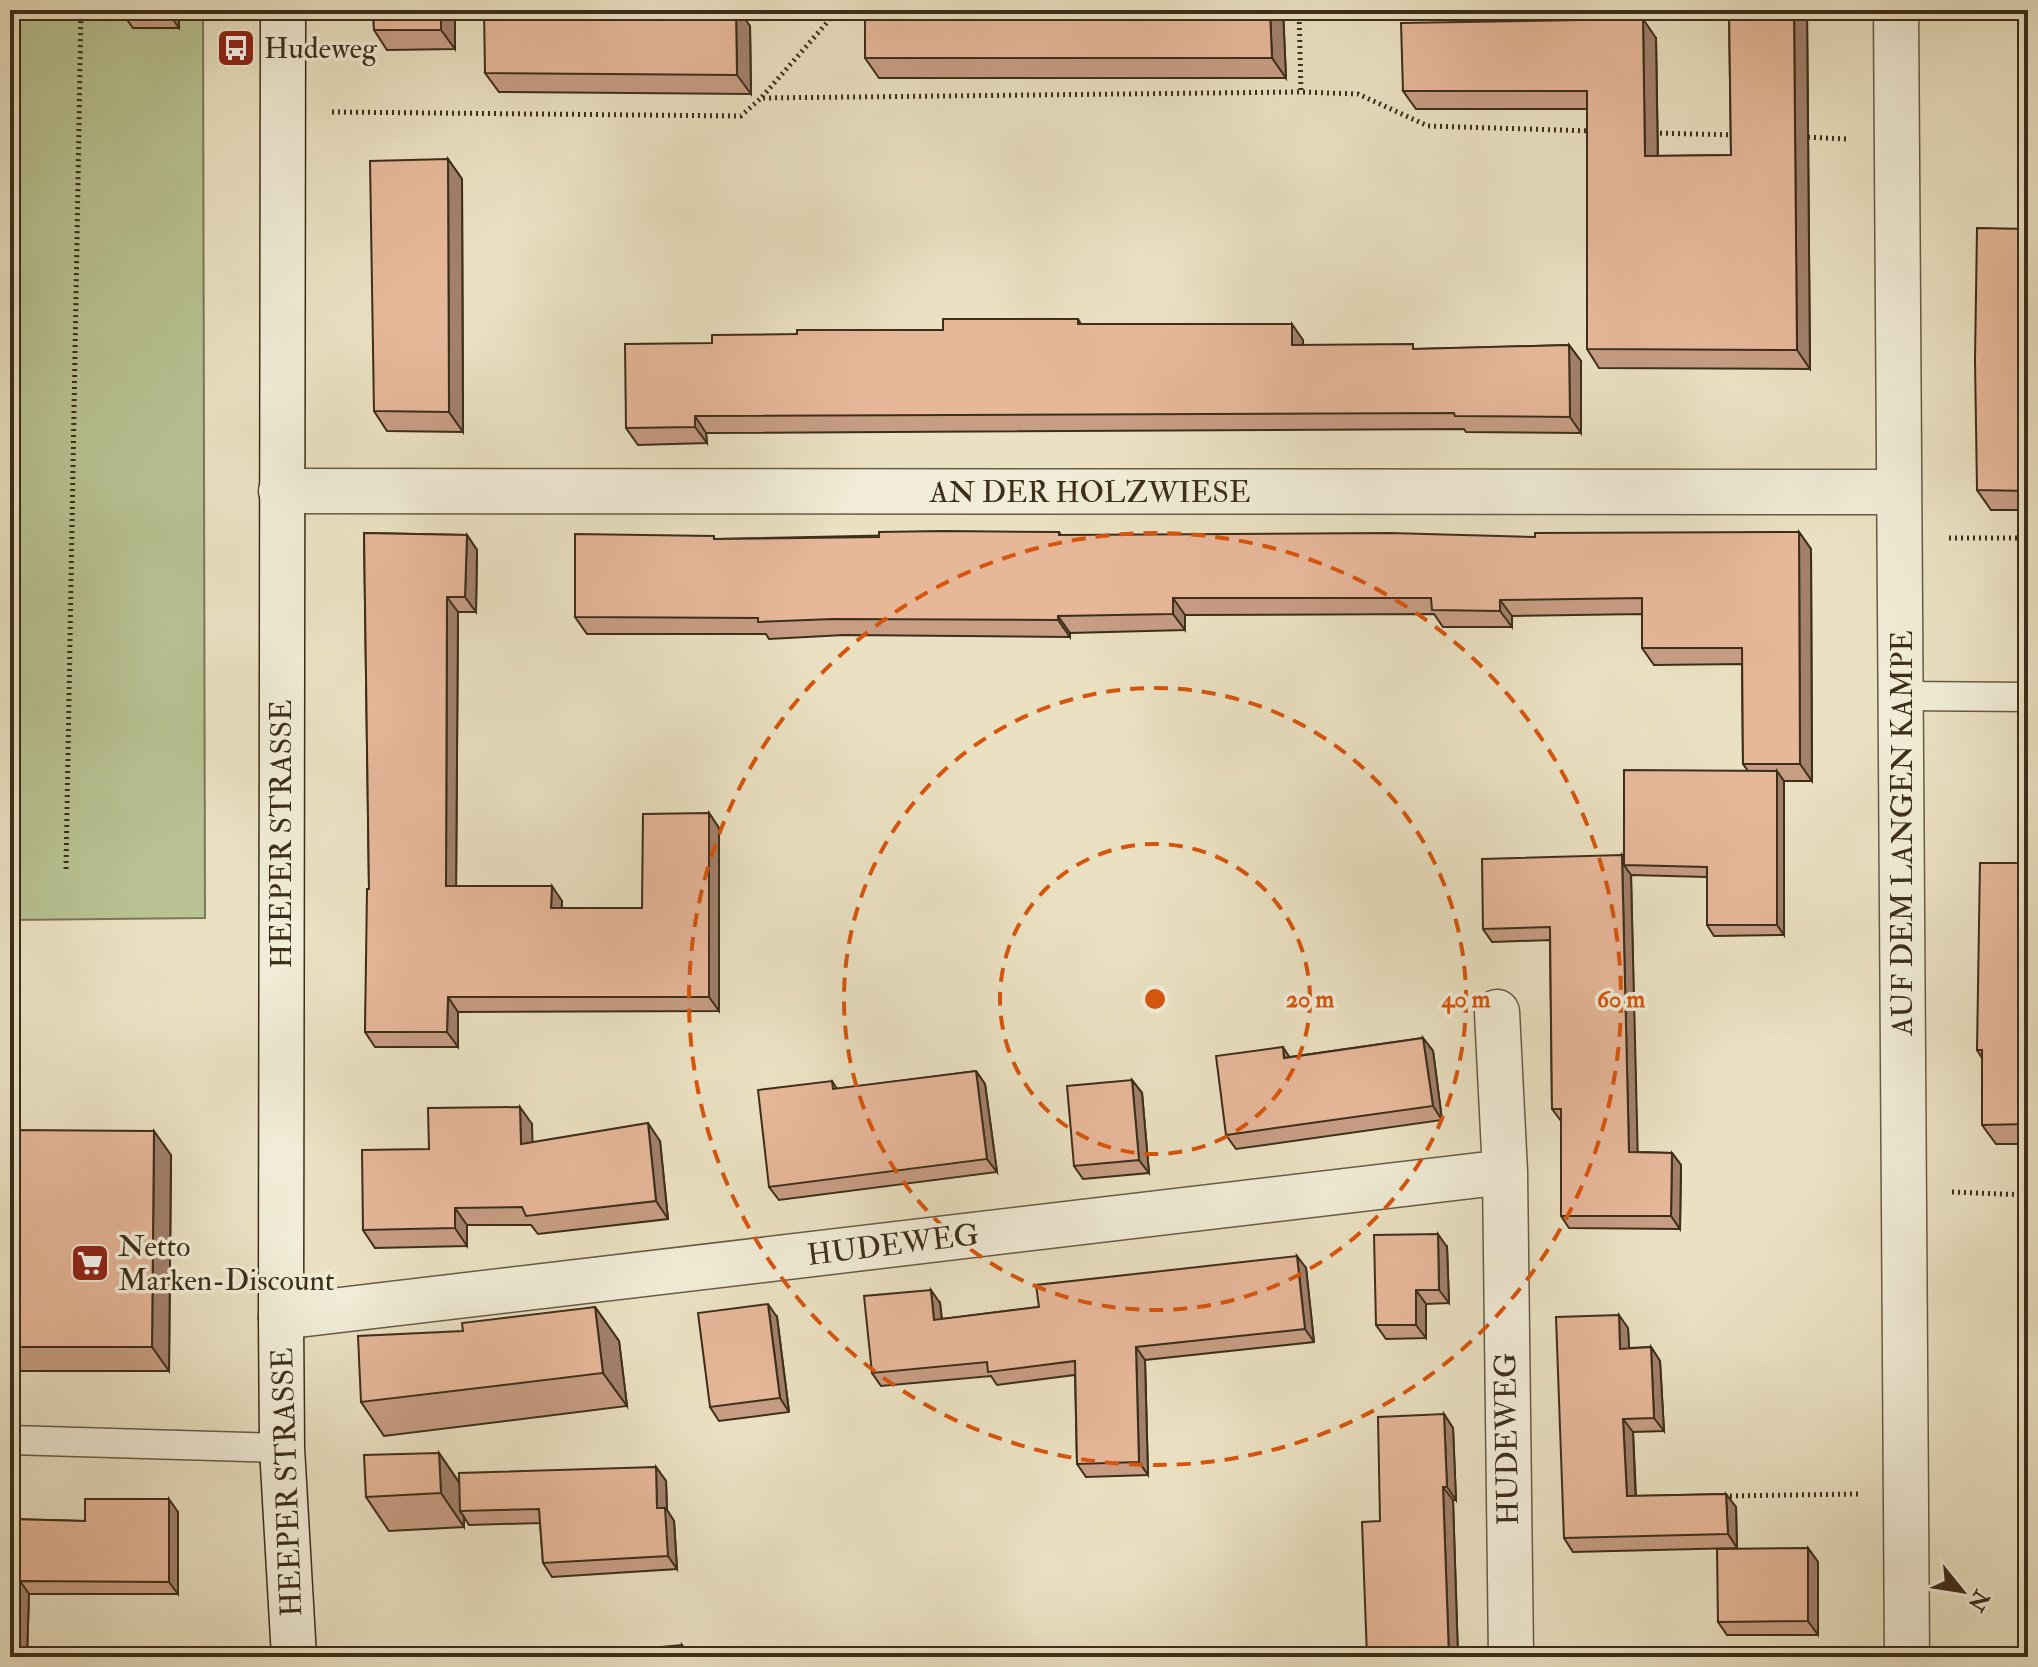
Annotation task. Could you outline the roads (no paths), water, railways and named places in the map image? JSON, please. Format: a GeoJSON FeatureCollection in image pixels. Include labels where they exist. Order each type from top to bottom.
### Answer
{"type":"FeatureCollection","features":[{"type":"Feature","properties":{"kind":"street","name":"HEEPER STRASSE"},"geometry":{"type":"LineString","coordinates":[[283,10],[281,1317],[282,1448],[294,1657]]}},
{"type":"Feature","properties":{"kind":"street","name":"AUF DEM LANGEN KAMPE"},"geometry":{"type":"LineString","coordinates":[[1896,10],[1898,492],[1903,696],[1907,1657]]}},
{"type":"Feature","properties":{"kind":"street","name":"AN DER HOLZWIESE"},"geometry":{"type":"LineString","coordinates":[[281,491],[1898,492]]}},
{"type":"Feature","properties":{"kind":"street","name":"HUDEWEG"},"geometry":{"type":"LineString","coordinates":[[1497,1012],[1505,1172],[1511,1657]]}},
{"type":"Feature","properties":{"kind":"street","name":"HUDEWEG"},"geometry":{"type":"LineString","coordinates":[[281,1317],[1505,1172]]}},
{"type":"Feature","properties":{"kind":"lane"},"geometry":{"type":"LineString","coordinates":[[1903,696],[2028,697]]}},
{"type":"Feature","properties":{"kind":"lane"},"geometry":{"type":"LineString","coordinates":[[10,1440],[282,1448]]}},
{"type":"Feature","properties":{"kind":"place","name":"Hudeweg"},"geometry":{"type":"Point","coordinates":[236,48]}},
{"type":"Feature","properties":{"kind":"place","name":"Netto Marken-Discount"},"geometry":{"type":"Point","coordinates":[90,1263]}}]}
